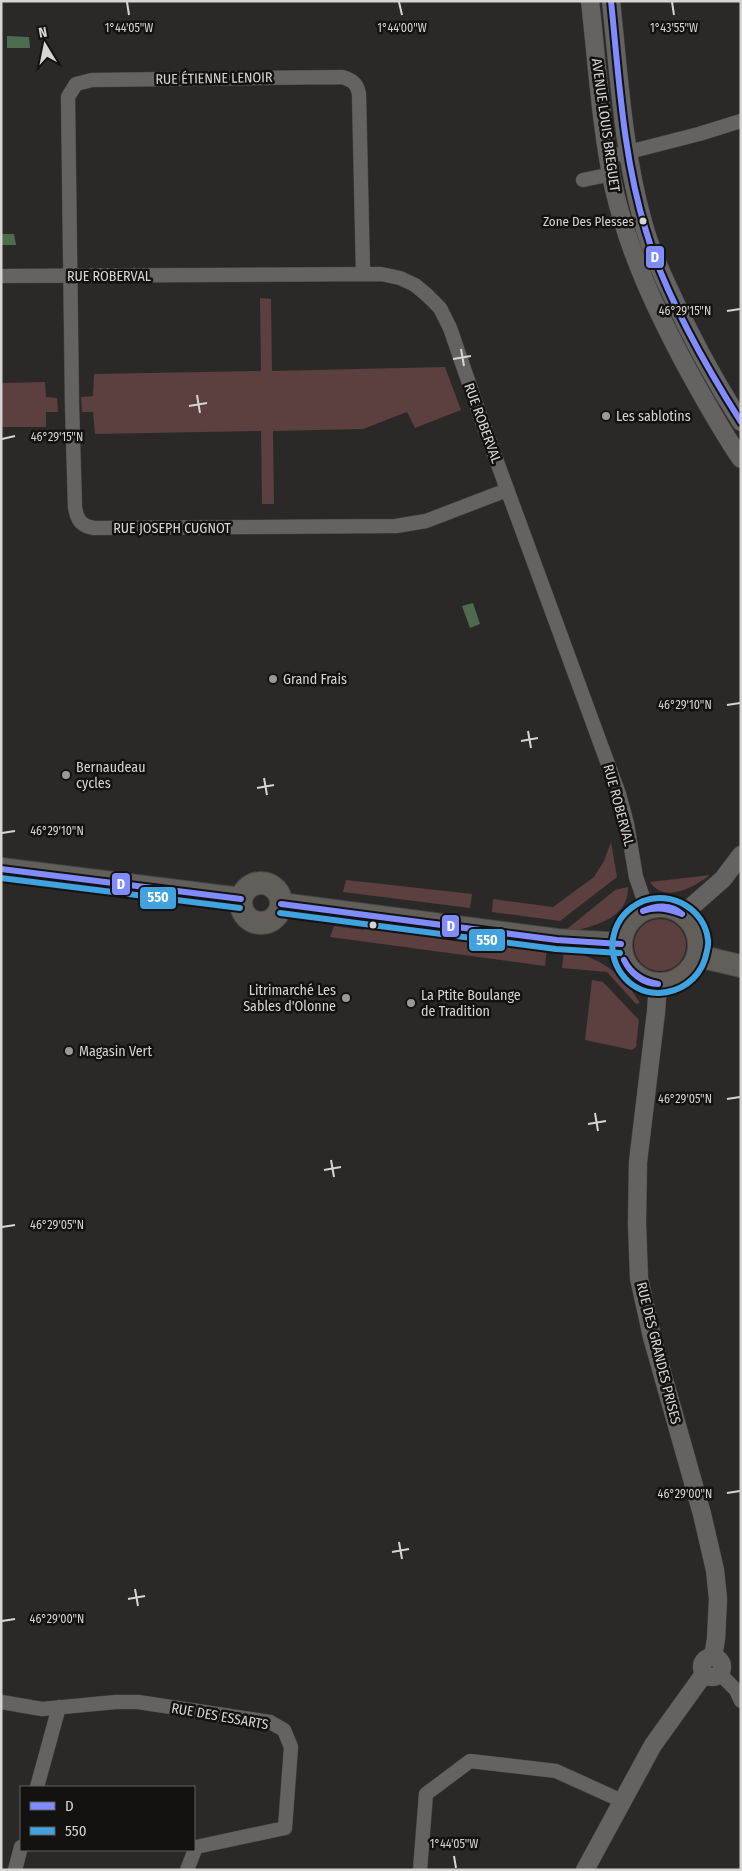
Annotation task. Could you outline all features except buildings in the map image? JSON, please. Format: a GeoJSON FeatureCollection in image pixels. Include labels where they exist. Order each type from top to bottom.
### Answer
{"type":"FeatureCollection","features":[{"type":"Feature","properties":{"kind":"main road"},"geometry":{"type":"LineString","coordinates":[[1,869],[242,899],[244,893],[253,884],[265,883],[275,889],[281,904],[564,941],[621,944]]}},
{"type":"Feature","properties":{"kind":"main road"},"geometry":{"type":"LineString","coordinates":[[662,906],[669,907],[683,914],[695,928],[699,946],[698,956],[694,964],[683,977],[676,981],[658,984],[642,980],[628,969],[624,961],[621,944],[622,935],[631,919],[647,909],[662,906]]}},
{"type":"Feature","properties":{"kind":"main road"},"geometry":{"type":"LineString","coordinates":[[698,956],[741,966]]}},
{"type":"Feature","properties":{"kind":"street","name":"AVENUE LOUIS BREGUET"},"geometry":{"type":"LineString","coordinates":[[590,1],[610,166],[624,229],[641,276],[664,325],[714,417],[741,459]]}},
{"type":"Feature","properties":{"kind":"street","name":"AVENUE LOUIS BREGUET"},"geometry":{"type":"LineString","coordinates":[[611,1],[628,153],[633,184],[643,224],[681,316],[741,422]]}},
{"type":"Feature","properties":{"kind":"street","name":"RUE ÉTIENNE LENOIR"},"geometry":{"type":"LineString","coordinates":[[71,276],[68,98],[76,84],[92,80],[244,78],[342,77],[351,79],[358,87],[363,273]]}},
{"type":"Feature","properties":{"kind":"street"},"geometry":{"type":"LineString","coordinates":[[582,180],[610,166],[628,153],[741,121]]}},
{"type":"Feature","properties":{"kind":"street","name":"RUE ROBERVAL"},"geometry":{"type":"LineString","coordinates":[[1,276],[381,274],[400,278],[415,285],[440,308],[450,328],[507,490],[619,794],[627,824],[636,877],[647,909]]}},
{"type":"Feature","properties":{"kind":"street","name":"RUE JOSEPH CUGNOT"},"geometry":{"type":"LineString","coordinates":[[71,276],[75,507],[76,517],[86,527],[396,526],[426,521],[507,490]]}},
{"type":"Feature","properties":{"kind":"street"},"geometry":{"type":"LineString","coordinates":[[683,914],[723,879],[741,854]]}},
{"type":"Feature","properties":{"kind":"street","name":"RUE DES GRANDES PRISES"},"geometry":{"type":"LineString","coordinates":[[658,984],[638,1162],[639,1278],[652,1337],[702,1514],[715,1570],[718,1599],[714,1657],[718,1659],[722,1669],[712,1674]]}},
{"type":"Feature","properties":{"kind":"street"},"geometry":{"type":"LineString","coordinates":[[586,1870],[653,1745],[712,1674],[736,1690],[741,1701]]}},
{"type":"Feature","properties":{"kind":"street","name":"RUE DES ESSARTS"},"geometry":{"type":"LineString","coordinates":[[1,1702],[42,1709],[116,1702],[138,1702],[270,1722],[284,1730],[291,1747],[285,1828],[196,1847],[195,1850]]}},
{"type":"Feature","properties":{"kind":"street"},"geometry":{"type":"LineString","coordinates":[[37,1786],[59,1707]]}},
{"type":"Feature","properties":{"kind":"street"},"geometry":{"type":"LineString","coordinates":[[420,1870],[426,1794],[470,1761],[556,1771],[622,1801]]}},
{"type":"Feature","properties":{"kind":"street"},"geometry":{"type":"LineString","coordinates":[[15,1870],[20,1851]]}},
{"type":"Feature","properties":{"kind":"street","name":"RUE DES ESSARTS"},"geometry":{"type":"LineString","coordinates":[[187,1870],[194,1851]]}},
{"type":"Feature","properties":{"kind":"shaded area"},"geometry":{"type":"Polygon","coordinates":[[[7,36],[29,37],[30,48],[7,48],[7,36]]]}},
{"type":"Feature","properties":{"kind":"shaded area"},"geometry":{"type":"Polygon","coordinates":[[[1,234],[14,234],[16,245],[1,245],[1,234]]]}},
{"type":"Feature","properties":{"kind":"shaded area"},"geometry":{"type":"Polygon","coordinates":[[[260,298],[271,299],[272,371],[445,367],[461,410],[415,428],[407,412],[363,429],[273,431],[274,504],[262,504],[261,431],[95,434],[93,412],[82,412],[81,397],[93,396],[94,374],[261,371],[260,298]]]}},
{"type":"Feature","properties":{"kind":"shaded area"},"geometry":{"type":"Polygon","coordinates":[[[45,382],[46,397],[57,398],[58,412],[46,412],[46,427],[1,427],[1,383],[45,382]]]}},
{"type":"Feature","properties":{"kind":"shaded area"},"geometry":{"type":"Polygon","coordinates":[[[473,603],[480,624],[470,628],[462,606],[473,603]]]}},
{"type":"Feature","properties":{"kind":"shaded area"},"geometry":{"type":"Polygon","coordinates":[[[611,842],[617,877],[560,921],[492,912],[493,899],[553,907],[594,877],[604,861],[611,842]]]}},
{"type":"Feature","properties":{"kind":"shaded area"},"geometry":{"type":"Polygon","coordinates":[[[710,875],[688,888],[671,893],[656,889],[650,882],[710,875]]]}},
{"type":"Feature","properties":{"kind":"shaded area"},"geometry":{"type":"Polygon","coordinates":[[[346,880],[472,894],[470,908],[343,892],[346,880]]]}},
{"type":"Feature","properties":{"kind":"shaded area"},"geometry":{"type":"Polygon","coordinates":[[[628,887],[627,898],[623,907],[608,920],[567,932],[567,929],[615,890],[628,887]]]}},
{"type":"Feature","properties":{"kind":"shaded area"},"geometry":{"type":"Polygon","coordinates":[[[655,919],[665,919],[679,926],[686,940],[686,950],[679,964],[665,971],[655,971],[645,967],[638,960],[634,950],[634,940],[638,930],[645,923],[655,919]]]}},
{"type":"Feature","properties":{"kind":"shaded area"},"geometry":{"type":"Polygon","coordinates":[[[365,923],[547,948],[545,966],[330,937],[334,926],[364,930],[365,923]]]}},
{"type":"Feature","properties":{"kind":"shaded area"},"geometry":{"type":"Polygon","coordinates":[[[564,950],[588,957],[608,967],[625,982],[640,1003],[636,1004],[607,972],[562,968],[564,950]]]}},
{"type":"Feature","properties":{"kind":"shaded area"},"geometry":{"type":"Polygon","coordinates":[[[592,980],[603,982],[639,1020],[636,1047],[632,1050],[585,1040],[592,980]]]}},
{"type":"Feature","properties":{"kind":"transit line","name":"D"},"geometry":{"type":"LineString","coordinates":[[611,1],[627,146],[638,203],[646,231],[675,305],[741,422]]}},
{"type":"Feature","properties":{"kind":"transit line","name":"D"},"geometry":{"type":"LineString","coordinates":[[1,869],[241,899]]}},
{"type":"Feature","properties":{"kind":"transit line","name":"550"},"geometry":{"type":"LineString","coordinates":[[1,878],[240,908]]}},
{"type":"Feature","properties":{"kind":"transit line","name":"550"},"geometry":{"type":"LineString","coordinates":[[657,993],[646,992],[629,982],[616,965],[612,945],[618,923],[628,910],[643,901],[665,898],[685,905],[694,912],[706,929],[708,945],[702,966],[693,979],[674,990],[659,993]]}},
{"type":"Feature","properties":{"kind":"transit line","name":"D"},"geometry":{"type":"LineString","coordinates":[[281,904],[557,940],[621,944]]}},
{"type":"Feature","properties":{"kind":"transit line","name":"D"},"geometry":{"type":"LineString","coordinates":[[643,911],[663,906],[673,908],[682,914]]}},
{"type":"Feature","properties":{"kind":"transit line","name":"D"},"geometry":{"type":"LineString","coordinates":[[643,911],[663,909],[682,914]]}},
{"type":"Feature","properties":{"kind":"transit line","name":"550"},"geometry":{"type":"LineString","coordinates":[[280,913],[556,949],[620,953]]}},
{"type":"Feature","properties":{"kind":"transit line","name":"D"},"geometry":{"type":"LineString","coordinates":[[624,960],[638,976],[658,984]]}},
{"type":"Feature","properties":{"kind":"transit line","name":"D"},"geometry":{"type":"LineString","coordinates":[[624,960],[630,969],[642,980],[658,984]]}},
{"type":"Feature","properties":{"kind":"place","name":"Zone Des Plesses"},"geometry":{"type":"Point","coordinates":[643,221]}},
{"type":"Feature","properties":{"kind":"place","name":"Les sablotins"},"geometry":{"type":"Point","coordinates":[606,416]}},
{"type":"Feature","properties":{"kind":"place","name":"Grand Frais"},"geometry":{"type":"Point","coordinates":[273,679]}},
{"type":"Feature","properties":{"kind":"place","name":"Bernaudeau cycles"},"geometry":{"type":"Point","coordinates":[66,775]}},
{"type":"Feature","properties":{"kind":"place","name":"Litrimarché Les Sables d'Olonne"},"geometry":{"type":"Point","coordinates":[346,998]}},
{"type":"Feature","properties":{"kind":"place","name":"La Ptite Boulange de Tradition"},"geometry":{"type":"Point","coordinates":[411,1003]}},
{"type":"Feature","properties":{"kind":"place","name":"Magasin Vert"},"geometry":{"type":"Point","coordinates":[69,1051]}}]}
